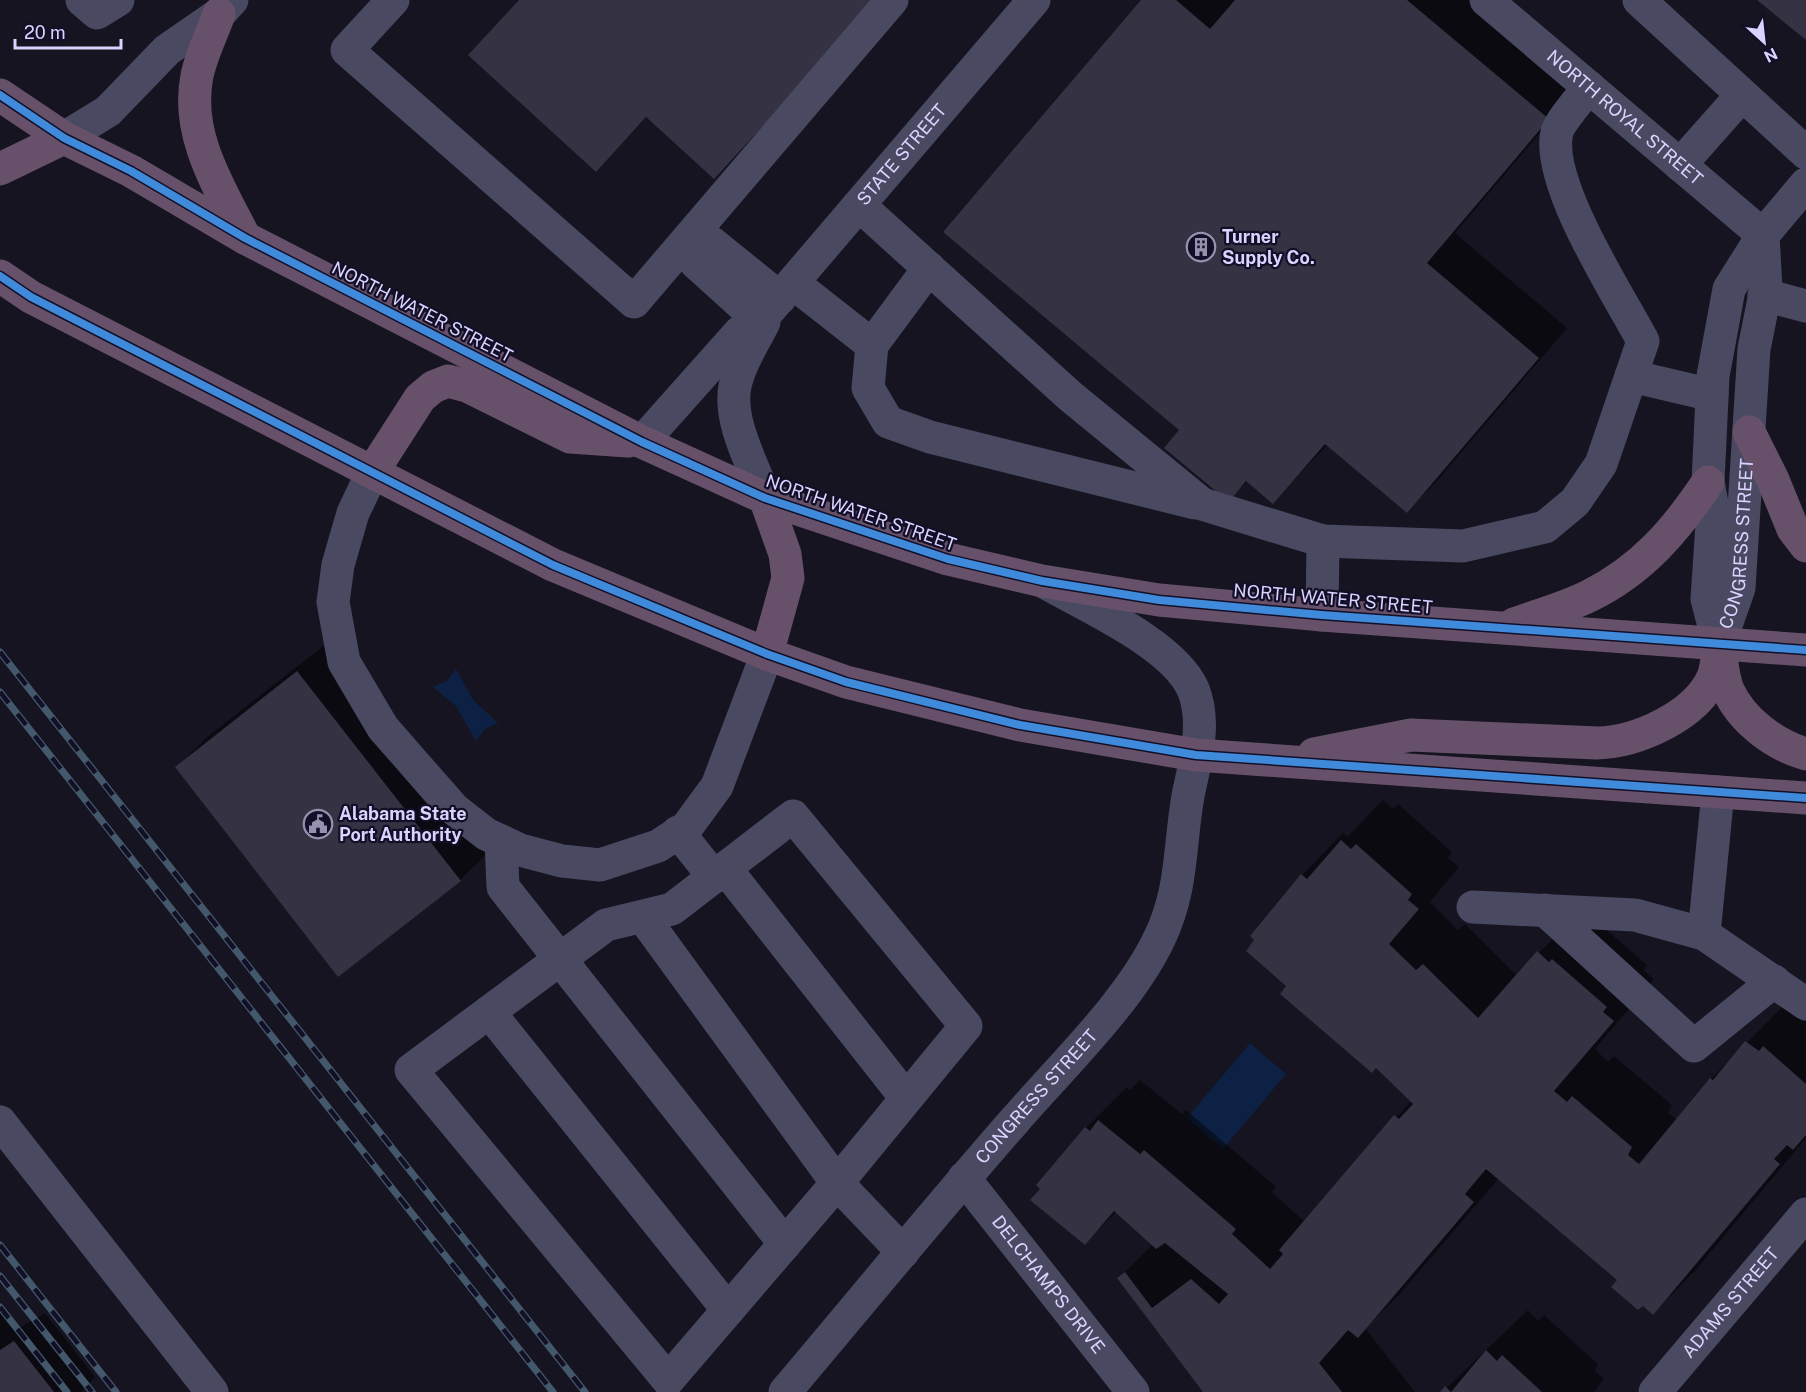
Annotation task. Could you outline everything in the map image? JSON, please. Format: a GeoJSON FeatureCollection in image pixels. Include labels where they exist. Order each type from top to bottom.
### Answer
{"type":"FeatureCollection","features":[{"type":"Feature","properties":{"kind":"highway"},"geometry":{"type":"LineString","coordinates":[[226,7],[197,74],[194,109],[197,132],[204,153],[245,238]]}},
{"type":"Feature","properties":{"kind":"highway","name":"NORTH WATER STREET"},"geometry":{"type":"LineString","coordinates":[[0,95],[64,138],[131,171],[245,238],[642,442],[765,498],[948,559],[1042,581],[1159,600],[1322,615],[1806,650]]}},
{"type":"Feature","properties":{"kind":"highway"},"geometry":{"type":"LineString","coordinates":[[0,169],[64,138]]}},
{"type":"Feature","properties":{"kind":"highway"},"geometry":{"type":"LineString","coordinates":[[0,276],[31,297],[553,565],[767,654],[846,682],[1020,725],[1196,755],[1269,762],[1806,798]]}},
{"type":"Feature","properties":{"kind":"highway"},"geometry":{"type":"LineString","coordinates":[[373,471],[420,398],[433,387],[448,381],[467,386],[570,437],[642,442]]}},
{"type":"Feature","properties":{"kind":"highway"},"geometry":{"type":"LineString","coordinates":[[1749,432],[1773,480],[1793,529],[1806,546]]}},
{"type":"Feature","properties":{"kind":"highway"},"geometry":{"type":"LineString","coordinates":[[1507,627],[1588,597],[1636,567],[1680,524],[1708,482]]}},
{"type":"Feature","properties":{"kind":"highway"},"geometry":{"type":"LineString","coordinates":[[765,498],[786,554],[788,578],[767,654]]}},
{"type":"Feature","properties":{"kind":"highway"},"geometry":{"type":"LineString","coordinates":[[1719,645],[1727,688],[1740,709],[1762,731],[1806,754]]}},
{"type":"Feature","properties":{"kind":"highway"},"geometry":{"type":"LineString","coordinates":[[1269,762],[1412,735],[1597,743],[1627,740],[1648,732],[1673,718],[1699,697],[1713,677],[1719,645]]}},
{"type":"Feature","properties":{"kind":"street"},"geometry":{"type":"LineString","coordinates":[[82,0],[97,13],[118,0]]}},
{"type":"Feature","properties":{"kind":"street"},"geometry":{"type":"LineString","coordinates":[[393,0],[348,50],[634,302],[692,243],[892,0]]}},
{"type":"Feature","properties":{"kind":"street","name":"STATE STREET"},"geometry":{"type":"LineString","coordinates":[[642,442],[740,332],[775,302],[1034,0]]}},
{"type":"Feature","properties":{"kind":"street","name":"NORTH ROYAL STREET"},"geometry":{"type":"LineString","coordinates":[[1486,0],[1763,234]]}},
{"type":"Feature","properties":{"kind":"street"},"geometry":{"type":"LineString","coordinates":[[1639,0],[1806,153]]}},
{"type":"Feature","properties":{"kind":"street"},"geometry":{"type":"LineString","coordinates":[[64,138],[108,111],[167,50],[226,7]]}},
{"type":"Feature","properties":{"kind":"street"},"geometry":{"type":"LineString","coordinates":[[929,268],[872,345],[868,388],[888,422],[930,437],[1202,504],[1323,541],[1463,546],[1545,527],[1575,502],[1601,464],[1643,341],[1566,198],[1556,159],[1557,130],[1589,87]]}},
{"type":"Feature","properties":{"kind":"street"},"geometry":{"type":"LineString","coordinates":[[1680,165],[1742,95]]}},
{"type":"Feature","properties":{"kind":"street","name":"CONGRESS STREET"},"geometry":{"type":"LineString","coordinates":[[1719,645],[1707,599],[1713,509],[1708,482],[1712,395],[1729,289],[1763,234],[1806,184]]}},
{"type":"Feature","properties":{"kind":"street"},"geometry":{"type":"LineString","coordinates":[[859,205],[1070,396],[1202,504]]}},
{"type":"Feature","properties":{"kind":"street","name":"CONGRESS STREET"},"geometry":{"type":"LineString","coordinates":[[1719,645],[1739,588],[1754,349],[1764,295],[1763,234]]}},
{"type":"Feature","properties":{"kind":"street"},"geometry":{"type":"LineString","coordinates":[[692,243],[696,263],[775,302],[872,345]]}},
{"type":"Feature","properties":{"kind":"street"},"geometry":{"type":"LineString","coordinates":[[1764,295],[1806,306]]}},
{"type":"Feature","properties":{"kind":"street","name":"STATE STREET"},"geometry":{"type":"LineString","coordinates":[[765,498],[735,416],[735,387],[741,368],[775,302]]}},
{"type":"Feature","properties":{"kind":"street"},"geometry":{"type":"LineString","coordinates":[[1631,376],[1712,395]]}},
{"type":"Feature","properties":{"kind":"street"},"geometry":{"type":"LineString","coordinates":[[373,471],[353,513],[338,565],[333,602],[344,662],[382,728],[454,809],[486,834],[520,850],[562,861],[600,865],[658,846],[687,827],[717,786],[767,654]]}},
{"type":"Feature","properties":{"kind":"street"},"geometry":{"type":"LineString","coordinates":[[1322,615],[1323,541]]}},
{"type":"Feature","properties":{"kind":"street","name":"CONGRESS STREET"},"geometry":{"type":"LineString","coordinates":[[785,1392],[964,1178],[1133,984],[1160,937],[1180,881],[1186,807],[1196,755],[1200,711],[1192,687],[1174,663],[1145,640],[1042,581]]}},
{"type":"Feature","properties":{"kind":"street"},"geometry":{"type":"LineString","coordinates":[[1704,934],[1718,792]]}},
{"type":"Feature","properties":{"kind":"street"},"geometry":{"type":"LineString","coordinates":[[793,816],[966,1026],[837,1183],[668,1380],[411,1070],[606,925],[672,909],[720,872],[793,816]]}},
{"type":"Feature","properties":{"kind":"street"},"geometry":{"type":"LineString","coordinates":[[678,832],[720,872],[906,1098]]}},
{"type":"Feature","properties":{"kind":"street"},"geometry":{"type":"LineString","coordinates":[[501,841],[503,887],[784,1244]]}},
{"type":"Feature","properties":{"kind":"street"},"geometry":{"type":"LineString","coordinates":[[1473,907],[1635,915],[1704,934],[1806,1004]]}},
{"type":"Feature","properties":{"kind":"street"},"geometry":{"type":"LineString","coordinates":[[1545,910],[1694,1046],[1774,981]]}},
{"type":"Feature","properties":{"kind":"street"},"geometry":{"type":"LineString","coordinates":[[643,917],[837,1183],[903,1252]]}},
{"type":"Feature","properties":{"kind":"street"},"geometry":{"type":"LineString","coordinates":[[489,1012],[728,1310]]}},
{"type":"Feature","properties":{"kind":"street"},"geometry":{"type":"LineString","coordinates":[[0,1122],[212,1392]]}},
{"type":"Feature","properties":{"kind":"street","name":"DELCHAMPS DRIVE"},"geometry":{"type":"LineString","coordinates":[[964,1178],[1133,1392]]}},
{"type":"Feature","properties":{"kind":"street","name":"ADAMS STREET"},"geometry":{"type":"LineString","coordinates":[[1655,1392],[1806,1214]]}},
{"type":"Feature","properties":{"kind":"water"},"geometry":{"type":"Polygon","coordinates":[[[456,669],[473,700],[498,723],[485,729],[476,741],[456,706],[433,687],[447,681],[456,669]]]}},
{"type":"Feature","properties":{"kind":"water"},"geometry":{"type":"Polygon","coordinates":[[[1250,1043],[1286,1074],[1223,1149],[1187,1118],[1250,1043]]]}},
{"type":"Feature","properties":{"kind":"building"},"geometry":{"type":"Polygon","coordinates":[[[519,0],[879,0],[714,179],[646,117],[596,172],[468,55],[519,0]]]}},
{"type":"Feature","properties":{"kind":"building","name":"Turner Supply Co."},"geometry":{"type":"Polygon","coordinates":[[[1141,0],[1176,0],[1210,29],[1235,0],[1407,0],[1549,119],[1427,263],[1539,358],[1407,513],[1325,444],[1273,504],[1246,481],[1229,502],[1164,448],[1179,430],[943,232],[1141,0]]]}},
{"type":"Feature","properties":{"kind":"building"},"geometry":{"type":"Polygon","coordinates":[[[1757,0],[1806,0],[1806,40],[1757,0]]]}},
{"type":"Feature","properties":{"kind":"building","name":"Alabama State Port Authority"},"geometry":{"type":"Polygon","coordinates":[[[297,671],[461,881],[338,977],[175,767],[297,671]]]}},
{"type":"Feature","properties":{"kind":"building"},"geometry":{"type":"Polygon","coordinates":[[[1341,840],[1351,849],[1356,844],[1412,894],[1408,900],[1419,909],[1389,944],[1416,970],[1423,964],[1478,1018],[1537,951],[1549,962],[1552,959],[1607,1007],[1603,1012],[1614,1021],[1554,1091],[1567,1102],[1572,1096],[1632,1147],[1628,1155],[1639,1164],[1710,1078],[1713,1080],[1745,1041],[1759,1051],[1763,1046],[1806,1084],[1806,1135],[1793,1150],[1787,1145],[1774,1159],[1780,1164],[1653,1315],[1643,1306],[1638,1310],[1611,1287],[1617,1280],[1486,1169],[1465,1194],[1474,1202],[1358,1338],[1348,1330],[1319,1363],[1342,1392],[1203,1392],[1117,1278],[1125,1272],[1152,1308],[1191,1279],[1219,1304],[1228,1294],[1165,1243],[1156,1249],[1114,1211],[1085,1245],[1030,1200],[1040,1189],[1036,1185],[1085,1127],[1090,1131],[1098,1120],[1140,1154],[1144,1150],[1236,1229],[1232,1234],[1270,1269],[1283,1254],[1279,1250],[1394,1115],[1399,1119],[1413,1104],[1376,1068],[1372,1073],[1280,994],[1286,986],[1246,951],[1254,940],[1250,936],[1301,874],[1307,879],[1341,840]]]}},
{"type":"Feature","properties":{"kind":"building"},"geometry":{"type":"Polygon","coordinates":[[[14,1341],[54,1392],[0,1392],[0,1350],[14,1341]]]}},
{"type":"Feature","properties":{"kind":"building"},"geometry":{"type":"Polygon","coordinates":[[[1486,1350],[1497,1361],[1502,1355],[1542,1392],[1451,1392],[1486,1350]]]}},
{"type":"Feature","properties":{"kind":"building"},"geometry":{"type":"Polygon","coordinates":[[[1445,1386],[1451,1392],[1440,1392],[1445,1386]]]}},
{"type":"Feature","properties":{"kind":"railway"},"geometry":{"type":"LineString","coordinates":[[0,652],[585,1392]]}},
{"type":"Feature","properties":{"kind":"railway"},"geometry":{"type":"LineString","coordinates":[[0,692],[553,1392]]}},
{"type":"Feature","properties":{"kind":"railway"},"geometry":{"type":"LineString","coordinates":[[0,1245],[116,1392]]}},
{"type":"Feature","properties":{"kind":"railway"},"geometry":{"type":"LineString","coordinates":[[0,1276],[92,1392]]}},
{"type":"Feature","properties":{"kind":"railway"},"geometry":{"type":"LineString","coordinates":[[0,1307],[67,1392]]}},
{"type":"Feature","properties":{"kind":"cycle path"},"geometry":{"type":"LineString","coordinates":[[0,95],[64,138],[131,171],[245,238],[642,442],[765,498],[948,559],[1042,581],[1159,600],[1322,615],[1806,650]]}},
{"type":"Feature","properties":{"kind":"cycle path"},"geometry":{"type":"LineString","coordinates":[[0,276],[31,297],[553,565],[767,654],[846,682],[1020,725],[1196,755],[1806,798]]}},
{"type":"Feature","properties":{"kind":"place","name":"Turner Supply Co."},"geometry":{"type":"Point","coordinates":[1201,247]}},
{"type":"Feature","properties":{"kind":"place","name":"Alabama State Port Authority"},"geometry":{"type":"Point","coordinates":[318,824]}}]}
